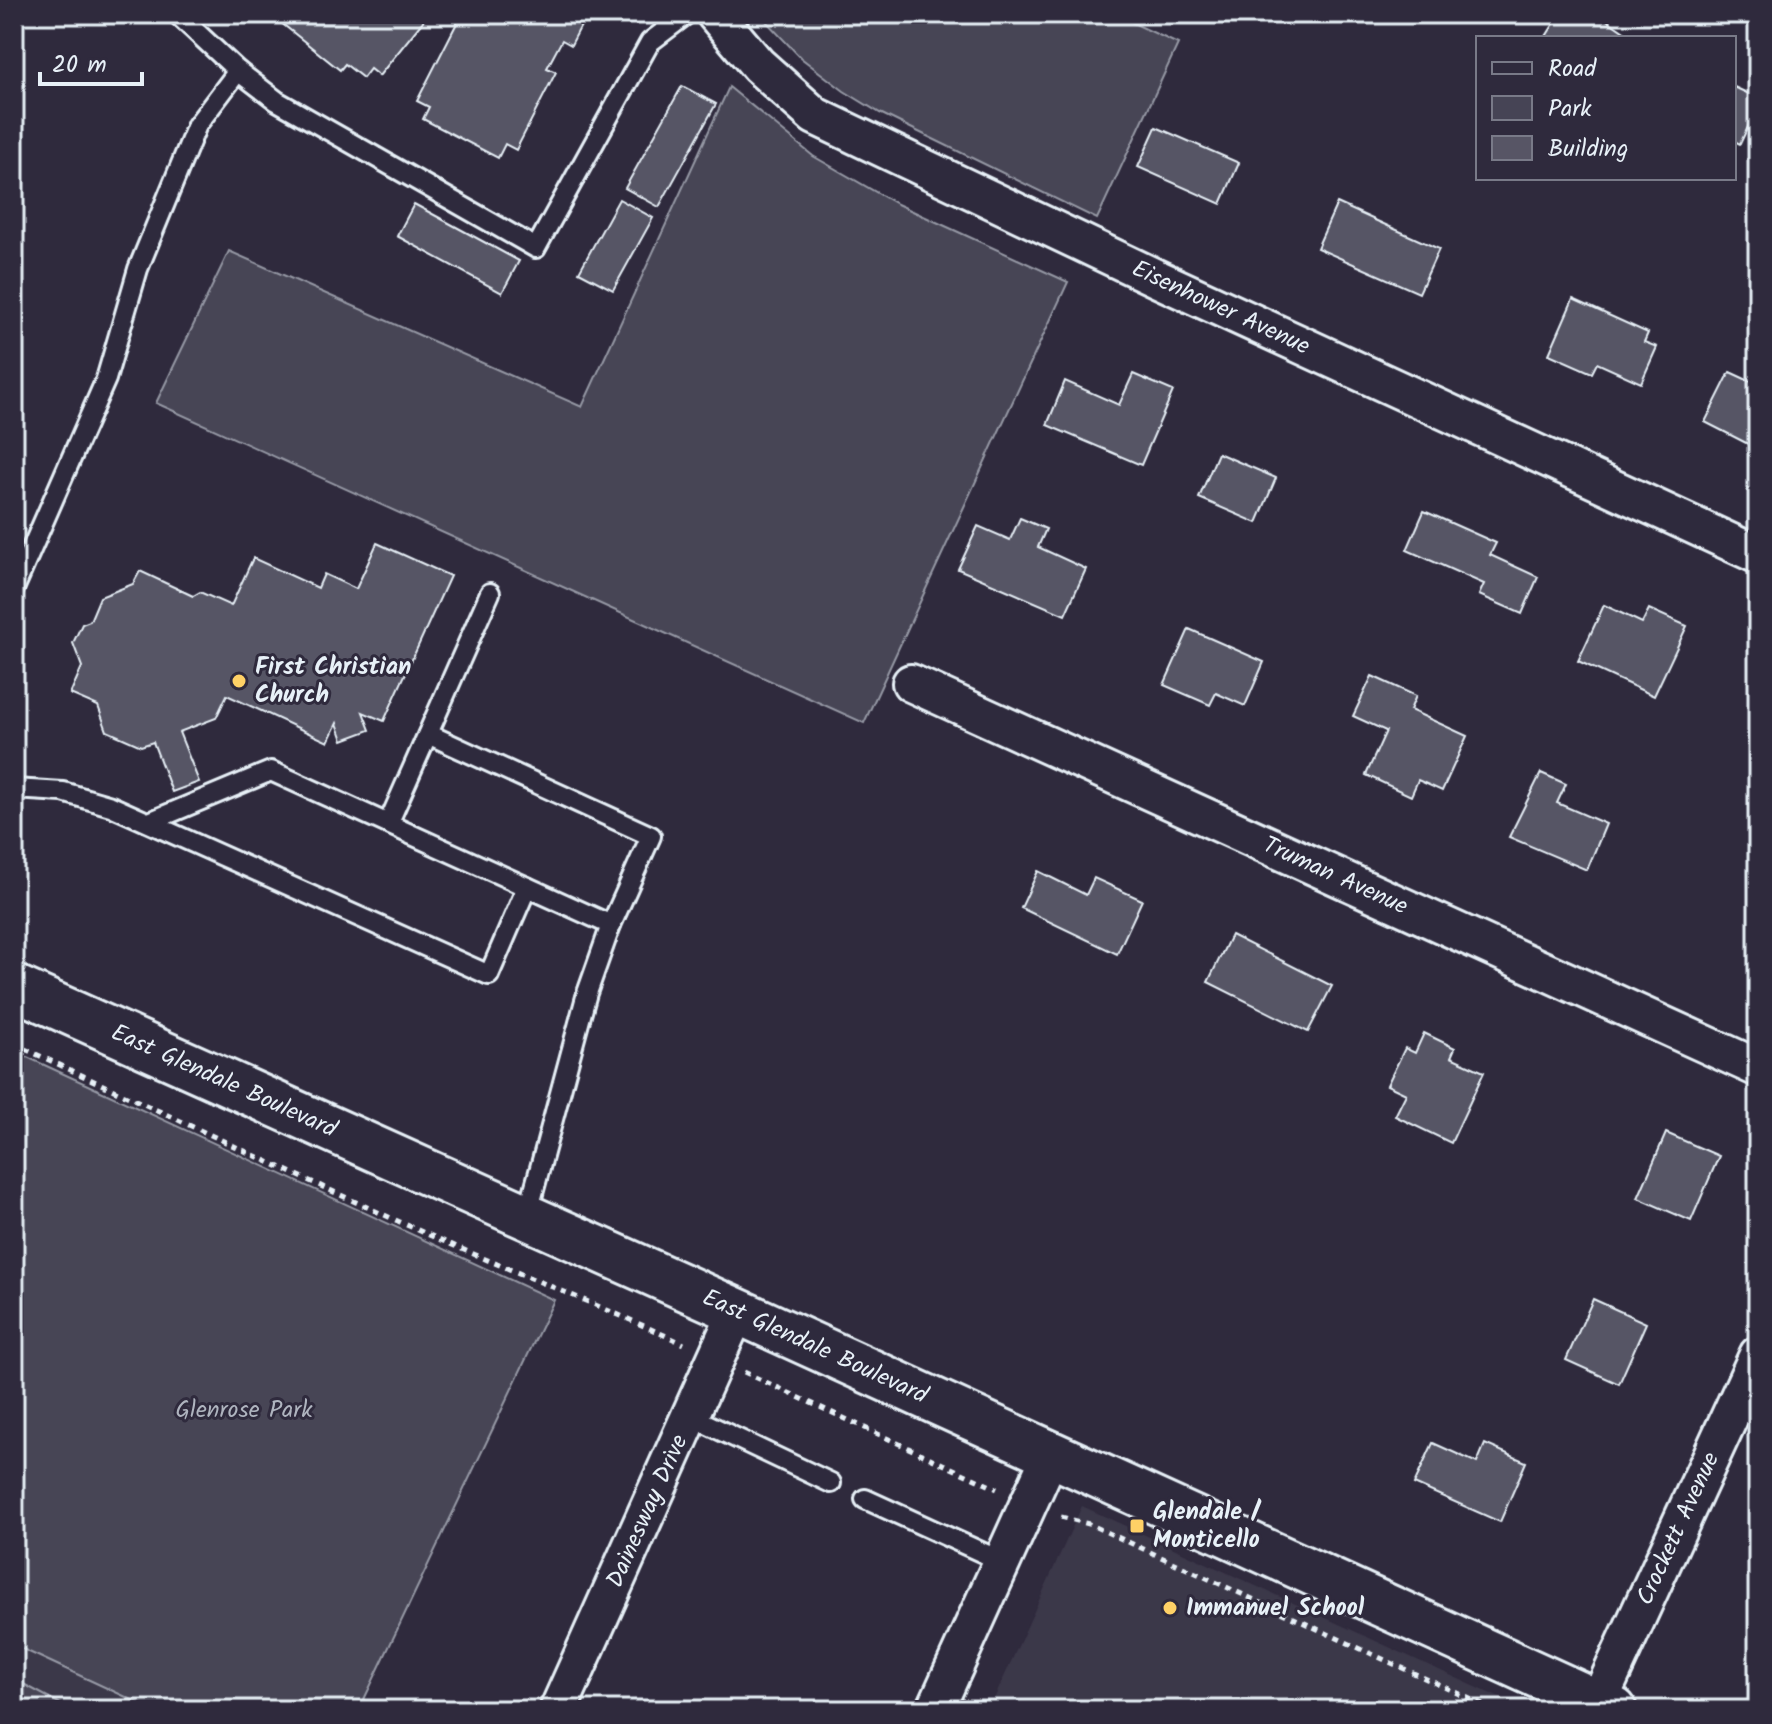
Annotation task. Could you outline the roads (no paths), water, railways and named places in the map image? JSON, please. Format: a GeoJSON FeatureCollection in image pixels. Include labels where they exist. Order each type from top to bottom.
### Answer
{"type":"FeatureCollection","features":[{"type":"Feature","properties":{"kind":"street","name":"Eisenhower Avenue"},"geometry":{"type":"LineString","coordinates":[[715,14],[758,65],[815,116],[1156,278],[1758,555]]}},
{"type":"Feature","properties":{"kind":"street","name":"Truman Avenue"},"geometry":{"type":"LineString","coordinates":[[911,683],[1758,1068]]}},
{"type":"Feature","properties":{"kind":"street","name":"East Glendale Boulevard"},"geometry":{"type":"LineString","coordinates":[[14,987],[527,1216],[1606,1706]]}},
{"type":"Feature","properties":{"kind":"street","name":"Dainesway Drive"},"geometry":{"type":"LineString","coordinates":[[558,1710],[737,1311]]}},
{"type":"Feature","properties":{"kind":"street","name":"Crockett Avenue"},"geometry":{"type":"LineString","coordinates":[[1606,1706],[1758,1355]]}},
{"type":"Feature","properties":{"kind":"street"},"geometry":{"type":"LineString","coordinates":[[935,1710],[1051,1454]]}},
{"type":"Feature","properties":{"kind":"lane"},"geometry":{"type":"LineString","coordinates":[[177,14],[238,71],[277,101],[536,248],[650,42],[687,14]]}},
{"type":"Feature","properties":{"kind":"lane"},"geometry":{"type":"LineString","coordinates":[[14,589],[106,379],[138,269],[197,125],[238,71]]}},
{"type":"Feature","properties":{"kind":"lane"},"geometry":{"type":"LineString","coordinates":[[388,824],[490,593]]}},
{"type":"Feature","properties":{"kind":"lane"},"geometry":{"type":"LineString","coordinates":[[428,734],[651,836],[611,925],[587,993],[527,1216]]}},
{"type":"Feature","properties":{"kind":"lane"},"geometry":{"type":"LineString","coordinates":[[149,822],[271,771],[611,925]]}},
{"type":"Feature","properties":{"kind":"lane"},"geometry":{"type":"LineString","coordinates":[[14,789],[84,796],[149,822],[489,975],[527,887]]}},
{"type":"Feature","properties":{"kind":"lane"},"geometry":{"type":"LineString","coordinates":[[690,1416],[831,1483]]}},
{"type":"Feature","properties":{"kind":"lane"},"geometry":{"type":"LineString","coordinates":[[865,1499],[1003,1562]]}},
{"type":"Feature","properties":{"kind":"place","name":"First Christian Church"},"geometry":{"type":"Point","coordinates":[239,681]}},
{"type":"Feature","properties":{"kind":"place","name":"Glendale / Monticello"},"geometry":{"type":"Point","coordinates":[1137,1526]}},
{"type":"Feature","properties":{"kind":"place","name":"Immanuel School"},"geometry":{"type":"Point","coordinates":[1170,1608]}},
{"type":"Feature","properties":{"kind":"park label","name":"Glenrose Park"},"geometry":{"type":"Point","coordinates":[244,1410]}}]}
